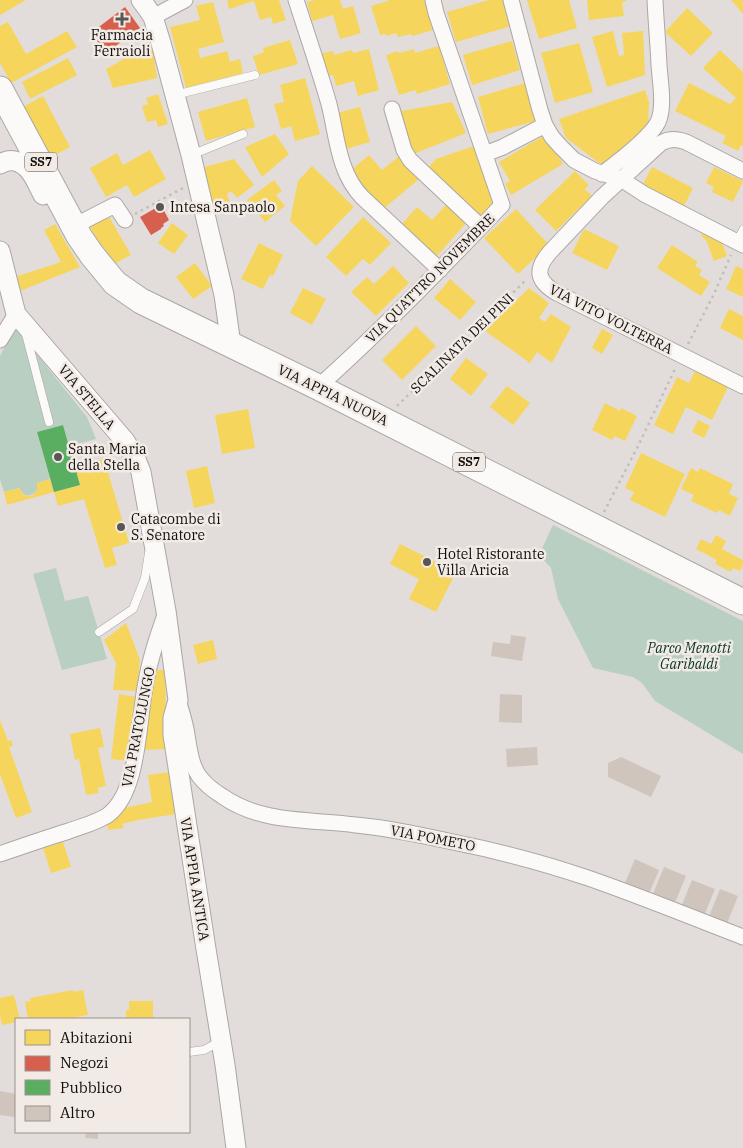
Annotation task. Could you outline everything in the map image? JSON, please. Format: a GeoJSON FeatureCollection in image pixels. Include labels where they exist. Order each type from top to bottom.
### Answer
{"type":"FeatureCollection","features":[{"type":"Feature","properties":{"kind":"main road","name":"VIA APPIA NUOVA"},"geometry":{"type":"LineString","coordinates":[[2,98],[74,226],[92,255],[115,284],[142,301],[318,387],[743,602]]}},
{"type":"Feature","properties":{"kind":"street"},"geometry":{"type":"LineString","coordinates":[[142,0],[153,17],[191,155],[224,295],[231,345]]}},
{"type":"Feature","properties":{"kind":"street"},"geometry":{"type":"LineString","coordinates":[[153,17],[185,0]]}},
{"type":"Feature","properties":{"kind":"street"},"geometry":{"type":"LineString","coordinates":[[296,0],[329,104],[346,174],[362,197],[440,270]]}},
{"type":"Feature","properties":{"kind":"street"},"geometry":{"type":"LineString","coordinates":[[511,0],[545,125],[556,142],[567,154],[580,164],[621,180],[644,194],[741,239]]}},
{"type":"Feature","properties":{"kind":"street"},"geometry":{"type":"LineString","coordinates":[[602,174],[634,149],[653,129],[660,118],[661,89],[655,0]]}},
{"type":"Feature","properties":{"kind":"street","name":"VIA QUATTRO NOVEMBRE"},"geometry":{"type":"LineString","coordinates":[[318,387],[440,270],[502,205],[435,7]]}},
{"type":"Feature","properties":{"kind":"street"},"geometry":{"type":"LineString","coordinates":[[392,110],[404,150],[410,160],[481,227]]}},
{"type":"Feature","properties":{"kind":"street"},"geometry":{"type":"LineString","coordinates":[[485,154],[503,147],[545,125]]}},
{"type":"Feature","properties":{"kind":"street","name":"VIA VITO VOLTERRA"},"geometry":{"type":"LineString","coordinates":[[743,171],[678,140],[670,139],[661,143],[602,197],[550,252],[540,266],[542,280],[552,290],[743,386]]}},
{"type":"Feature","properties":{"kind":"street"},"geometry":{"type":"LineString","coordinates":[[0,164],[11,160],[24,164],[81,257],[95,273],[115,284]]}},
{"type":"Feature","properties":{"kind":"street"},"geometry":{"type":"LineString","coordinates":[[74,226],[115,205],[125,220]]}},
{"type":"Feature","properties":{"kind":"street","name":"VIA STELLA"},"geometry":{"type":"LineString","coordinates":[[0,251],[20,318],[132,451],[141,472],[166,611]]}},
{"type":"Feature","properties":{"kind":"street"},"geometry":{"type":"LineString","coordinates":[[193,326],[206,324],[212,320],[220,309],[224,295]]}},
{"type":"Feature","properties":{"kind":"street"},"geometry":{"type":"LineString","coordinates":[[0,340],[20,318]]}},
{"type":"Feature","properties":{"kind":"street","name":"VIA APPIA ANTICA"},"geometry":{"type":"LineString","coordinates":[[166,611],[178,700],[173,718],[173,734],[236,1148]]}},
{"type":"Feature","properties":{"kind":"street","name":"VIA PRATOLUNGO"},"geometry":{"type":"LineString","coordinates":[[0,854],[90,824],[105,816],[119,804],[129,783],[146,679],[166,611]]}},
{"type":"Feature","properties":{"kind":"street","name":"VIA POMETO"},"geometry":{"type":"LineString","coordinates":[[178,700],[198,774],[209,787],[222,797],[250,810],[265,816],[283,819],[345,823],[402,831],[518,857],[587,878],[743,937]]}},
{"type":"Feature","properties":{"kind":"lane"},"geometry":{"type":"LineString","coordinates":[[175,94],[256,75]]}},
{"type":"Feature","properties":{"kind":"lane"},"geometry":{"type":"LineString","coordinates":[[191,155],[243,134]]}},
{"type":"Feature","properties":{"kind":"lane"},"geometry":{"type":"LineString","coordinates":[[20,318],[49,422]]}},
{"type":"Feature","properties":{"kind":"lane"},"geometry":{"type":"LineString","coordinates":[[99,632],[132,609],[145,578],[152,531]]}},
{"type":"Feature","properties":{"kind":"lane"},"geometry":{"type":"LineString","coordinates":[[190,1052],[204,1050],[221,1041]]}},
{"type":"Feature","properties":{"kind":"path"},"geometry":{"type":"LineString","coordinates":[[125,220],[197,180]]}},
{"type":"Feature","properties":{"kind":"path"},"geometry":{"type":"LineString","coordinates":[[692,337],[741,239]]}},
{"type":"Feature","properties":{"kind":"path","name":"SCALINATA DEI PINI"},"geometry":{"type":"LineString","coordinates":[[383,420],[540,266]]}},
{"type":"Feature","properties":{"kind":"path"},"geometry":{"type":"LineString","coordinates":[[596,527],[678,364]]}},
{"type":"Feature","properties":{"kind":"green space"},"geometry":{"type":"Polygon","coordinates":[[[15,327],[87,417],[96,439],[69,446],[63,425],[37,432],[50,479],[37,483],[37,490],[30,495],[25,495],[19,488],[4,492],[0,479],[0,356],[15,327]]]}},
{"type":"Feature","properties":{"kind":"green space","name":"Parco Menotti Garibaldi"},"geometry":{"type":"Polygon","coordinates":[[[553,525],[743,621],[743,754],[655,701],[642,683],[633,677],[593,668],[558,599],[551,568],[539,555],[553,525]]]}},
{"type":"Feature","properties":{"kind":"green space"},"geometry":{"type":"Polygon","coordinates":[[[56,568],[65,601],[88,596],[107,659],[62,670],[33,574],[56,568]]]}},
{"type":"Feature","properties":{"kind":"building: Abitazioni"},"geometry":{"type":"Polygon","coordinates":[[[0,0],[26,0],[0,15],[0,0]]]}},
{"type":"Feature","properties":{"kind":"building: Abitazioni"},"geometry":{"type":"Polygon","coordinates":[[[227,0],[279,0],[286,20],[273,24],[271,17],[260,20],[254,1],[229,9],[227,0]]]}},
{"type":"Feature","properties":{"kind":"building: Abitazioni"},"geometry":{"type":"Polygon","coordinates":[[[315,0],[340,0],[343,9],[353,6],[361,33],[340,39],[333,15],[312,21],[307,2],[315,0]]]}},
{"type":"Feature","properties":{"kind":"building: Abitazioni"},"geometry":{"type":"Polygon","coordinates":[[[388,0],[424,0],[433,30],[412,36],[411,34],[398,37],[396,33],[387,36],[386,34],[380,35],[371,6],[388,0]]]}},
{"type":"Feature","properties":{"kind":"building: Abitazioni"},"geometry":{"type":"Polygon","coordinates":[[[489,0],[504,0],[512,26],[456,42],[447,12],[489,0]]]}},
{"type":"Feature","properties":{"kind":"building: Abitazioni"},"geometry":{"type":"Polygon","coordinates":[[[527,0],[569,0],[577,28],[539,39],[527,0]]]}},
{"type":"Feature","properties":{"kind":"building: Abitazioni"},"geometry":{"type":"Polygon","coordinates":[[[587,0],[626,0],[622,2],[624,16],[589,20],[587,0]]]}},
{"type":"Feature","properties":{"kind":"building: Abitazioni"},"geometry":{"type":"Polygon","coordinates":[[[731,0],[743,0],[743,14],[731,0]]]}},
{"type":"Feature","properties":{"kind":"building: Abitazioni"},"geometry":{"type":"Polygon","coordinates":[[[213,2],[224,42],[198,49],[200,58],[227,51],[230,62],[240,59],[243,73],[186,88],[170,27],[200,20],[196,6],[213,2]]]}},
{"type":"Feature","properties":{"kind":"building: Abitazioni"},"geometry":{"type":"Polygon","coordinates":[[[687,8],[713,33],[691,56],[665,32],[687,8]]]}},
{"type":"Feature","properties":{"kind":"building: Abitazioni"},"geometry":{"type":"Polygon","coordinates":[[[8,22],[26,54],[67,31],[77,47],[11,83],[0,63],[0,26],[8,22]]]}},
{"type":"Feature","properties":{"kind":"building: Abitazioni"},"geometry":{"type":"Polygon","coordinates":[[[613,31],[619,56],[624,55],[622,33],[643,31],[645,75],[607,87],[592,37],[613,31]]]}},
{"type":"Feature","properties":{"kind":"building: Abitazioni"},"geometry":{"type":"Polygon","coordinates":[[[290,40],[298,64],[259,75],[253,56],[264,52],[263,48],[290,40]]]}},
{"type":"Feature","properties":{"kind":"building: Abitazioni"},"geometry":{"type":"Polygon","coordinates":[[[512,41],[520,70],[472,85],[463,55],[512,41]]]}},
{"type":"Feature","properties":{"kind":"building: Abitazioni"},"geometry":{"type":"Polygon","coordinates":[[[152,43],[157,78],[113,88],[106,69],[152,43]]]}},
{"type":"Feature","properties":{"kind":"building: Abitazioni"},"geometry":{"type":"Polygon","coordinates":[[[579,43],[593,92],[555,103],[541,53],[579,43]]]}},
{"type":"Feature","properties":{"kind":"building: Abitazioni"},"geometry":{"type":"Polygon","coordinates":[[[439,46],[450,84],[417,94],[416,90],[399,95],[386,55],[414,49],[415,53],[439,46]]]}},
{"type":"Feature","properties":{"kind":"building: Abitazioni"},"geometry":{"type":"Polygon","coordinates":[[[369,49],[379,90],[358,96],[354,81],[336,86],[333,75],[325,77],[319,54],[333,51],[334,55],[352,50],[353,53],[369,49]]]}},
{"type":"Feature","properties":{"kind":"building: Abitazioni"},"geometry":{"type":"Polygon","coordinates":[[[720,50],[743,72],[743,147],[741,145],[738,151],[722,143],[726,136],[675,111],[689,83],[730,104],[736,98],[703,68],[720,50]]]}},
{"type":"Feature","properties":{"kind":"building: Abitazioni"},"geometry":{"type":"Polygon","coordinates":[[[68,58],[77,75],[30,99],[22,82],[68,58]]]}},
{"type":"Feature","properties":{"kind":"building: Abitazioni"},"geometry":{"type":"Polygon","coordinates":[[[305,78],[320,134],[295,141],[291,126],[281,129],[274,104],[284,102],[280,85],[305,78]]]}},
{"type":"Feature","properties":{"kind":"building: Abitazioni"},"geometry":{"type":"Polygon","coordinates":[[[525,83],[536,121],[488,134],[478,97],[525,83]]]}},
{"type":"Feature","properties":{"kind":"building: Abitazioni"},"geometry":{"type":"Polygon","coordinates":[[[645,90],[649,102],[648,126],[602,165],[566,138],[559,119],[645,90]]]}},
{"type":"Feature","properties":{"kind":"building: Abitazioni"},"geometry":{"type":"Polygon","coordinates":[[[158,94],[168,124],[158,127],[156,120],[147,122],[142,106],[148,104],[146,98],[158,94]]]}},
{"type":"Feature","properties":{"kind":"building: Abitazioni"},"geometry":{"type":"Polygon","coordinates":[[[43,96],[70,147],[48,159],[21,108],[43,96]]]}},
{"type":"Feature","properties":{"kind":"building: Abitazioni"},"geometry":{"type":"Polygon","coordinates":[[[247,98],[255,127],[206,141],[198,112],[247,98]]]}},
{"type":"Feature","properties":{"kind":"building: Abitazioni"},"geometry":{"type":"Polygon","coordinates":[[[452,102],[466,133],[411,155],[396,112],[452,102]]]}},
{"type":"Feature","properties":{"kind":"building: Abitazioni"},"geometry":{"type":"Polygon","coordinates":[[[360,107],[370,142],[346,149],[337,113],[360,107]]]}},
{"type":"Feature","properties":{"kind":"building: Abitazioni"},"geometry":{"type":"Polygon","coordinates":[[[275,134],[289,154],[262,177],[245,147],[275,134]]]}},
{"type":"Feature","properties":{"kind":"building: Abitazioni"},"geometry":{"type":"Polygon","coordinates":[[[545,135],[563,164],[511,195],[505,184],[510,181],[499,162],[545,135]]]}},
{"type":"Feature","properties":{"kind":"building: Abitazioni"},"geometry":{"type":"Polygon","coordinates":[[[474,146],[495,201],[478,218],[426,170],[436,159],[474,146]]]}},
{"type":"Feature","properties":{"kind":"building: Abitazioni"},"geometry":{"type":"Polygon","coordinates":[[[150,150],[166,179],[134,197],[127,185],[106,197],[90,168],[117,153],[123,165],[150,150]]]}},
{"type":"Feature","properties":{"kind":"building: Abitazioni"},"geometry":{"type":"Polygon","coordinates":[[[369,155],[382,170],[399,156],[419,179],[382,210],[349,172],[369,155]]]}},
{"type":"Feature","properties":{"kind":"building: Abitazioni"},"geometry":{"type":"Polygon","coordinates":[[[234,159],[254,185],[237,198],[231,191],[227,194],[231,206],[213,210],[201,168],[234,159]]]}},
{"type":"Feature","properties":{"kind":"building: Abitazioni"},"geometry":{"type":"Polygon","coordinates":[[[312,166],[354,207],[316,246],[290,221],[298,181],[312,166]]]}},
{"type":"Feature","properties":{"kind":"building: Abitazioni"},"geometry":{"type":"Polygon","coordinates":[[[652,167],[693,188],[684,206],[642,186],[652,167]]]}},
{"type":"Feature","properties":{"kind":"building: Abitazioni"},"geometry":{"type":"Polygon","coordinates":[[[714,167],[743,181],[733,202],[712,192],[714,187],[706,183],[714,167]]]}},
{"type":"Feature","properties":{"kind":"building: Abitazioni"},"geometry":{"type":"Polygon","coordinates":[[[575,171],[589,185],[585,189],[592,196],[556,231],[535,210],[575,171]]]}},
{"type":"Feature","properties":{"kind":"building: Abitazioni"},"geometry":{"type":"Polygon","coordinates":[[[274,180],[282,191],[276,195],[285,206],[265,222],[247,200],[274,180]]]}},
{"type":"Feature","properties":{"kind":"building: Abitazioni"},"geometry":{"type":"Polygon","coordinates":[[[446,205],[466,223],[437,256],[402,224],[417,207],[432,220],[446,205]]]}},
{"type":"Feature","properties":{"kind":"building: Abitazioni"},"geometry":{"type":"Polygon","coordinates":[[[516,209],[549,245],[518,274],[484,238],[516,209]]]}},
{"type":"Feature","properties":{"kind":"building: Abitazioni"},"geometry":{"type":"Polygon","coordinates":[[[108,215],[131,255],[112,265],[89,225],[108,215]]]}},
{"type":"Feature","properties":{"kind":"building: Abitazioni"},"geometry":{"type":"Polygon","coordinates":[[[363,217],[391,243],[370,265],[363,259],[346,276],[326,257],[363,217]]]}},
{"type":"Feature","properties":{"kind":"building: Abitazioni"},"geometry":{"type":"Polygon","coordinates":[[[172,223],[188,235],[174,254],[158,243],[172,223]]]}},
{"type":"Feature","properties":{"kind":"building: Abitazioni"},"geometry":{"type":"Polygon","coordinates":[[[55,224],[80,267],[20,291],[15,277],[61,262],[44,230],[55,224]]]}},
{"type":"Feature","properties":{"kind":"building: Abitazioni"},"geometry":{"type":"Polygon","coordinates":[[[705,228],[720,237],[727,256],[714,261],[706,240],[701,236],[705,228]]]}},
{"type":"Feature","properties":{"kind":"building: Abitazioni"},"geometry":{"type":"Polygon","coordinates":[[[584,229],[619,246],[607,270],[572,253],[584,229]]]}},
{"type":"Feature","properties":{"kind":"building: Abitazioni"},"geometry":{"type":"Polygon","coordinates":[[[259,243],[283,255],[273,276],[270,275],[263,289],[241,279],[259,243]]]}},
{"type":"Feature","properties":{"kind":"building: Abitazioni"},"geometry":{"type":"Polygon","coordinates":[[[672,245],[698,262],[695,266],[702,270],[699,275],[710,282],[701,296],[657,268],[672,245]]]}},
{"type":"Feature","properties":{"kind":"building: Abitazioni"},"geometry":{"type":"Polygon","coordinates":[[[195,263],[212,286],[193,299],[176,277],[195,263]]]}},
{"type":"Feature","properties":{"kind":"building: Abitazioni"},"geometry":{"type":"Polygon","coordinates":[[[393,266],[409,283],[376,316],[351,292],[367,277],[374,284],[393,266]]]}},
{"type":"Feature","properties":{"kind":"building: Abitazioni"},"geometry":{"type":"Polygon","coordinates":[[[736,266],[743,269],[743,297],[726,289],[736,266]]]}},
{"type":"Feature","properties":{"kind":"building: Abitazioni"},"geometry":{"type":"Polygon","coordinates":[[[450,279],[476,302],[460,320],[434,298],[450,279]]]}},
{"type":"Feature","properties":{"kind":"building: Abitazioni"},"geometry":{"type":"Polygon","coordinates":[[[303,288],[326,299],[312,325],[290,313],[303,288]]]}},
{"type":"Feature","properties":{"kind":"building: Abitazioni"},"geometry":{"type":"Polygon","coordinates":[[[529,288],[549,303],[539,318],[545,322],[551,314],[571,327],[552,363],[537,352],[530,363],[485,331],[529,288]]]}},
{"type":"Feature","properties":{"kind":"building: Abitazioni"},"geometry":{"type":"Polygon","coordinates":[[[729,309],[743,316],[743,340],[720,328],[729,309]]]}},
{"type":"Feature","properties":{"kind":"building: Abitazioni"},"geometry":{"type":"Polygon","coordinates":[[[416,326],[436,346],[402,380],[382,360],[416,326]]]}},
{"type":"Feature","properties":{"kind":"building: Abitazioni"},"geometry":{"type":"Polygon","coordinates":[[[602,329],[613,335],[602,354],[592,348],[602,329]]]}},
{"type":"Feature","properties":{"kind":"building: Abitazioni"},"geometry":{"type":"Polygon","coordinates":[[[466,358],[488,374],[471,396],[450,379],[466,358]]]}},
{"type":"Feature","properties":{"kind":"building: Abitazioni"},"geometry":{"type":"Polygon","coordinates":[[[695,371],[728,387],[712,420],[686,407],[673,434],[654,425],[677,377],[689,383],[695,371]]]}},
{"type":"Feature","properties":{"kind":"building: Abitazioni"},"geometry":{"type":"Polygon","coordinates":[[[507,386],[530,403],[513,425],[490,407],[507,386]]]}},
{"type":"Feature","properties":{"kind":"building: Abitazioni"},"geometry":{"type":"Polygon","coordinates":[[[605,403],[620,411],[621,408],[637,416],[625,441],[615,436],[612,440],[592,430],[605,403]]]}},
{"type":"Feature","properties":{"kind":"building: Abitazioni"},"geometry":{"type":"Polygon","coordinates":[[[248,409],[255,448],[222,454],[215,415],[248,409]]]}},
{"type":"Feature","properties":{"kind":"building: Abitazioni"},"geometry":{"type":"Polygon","coordinates":[[[698,420],[710,426],[704,438],[692,432],[698,420]]]}},
{"type":"Feature","properties":{"kind":"building: Abitazioni"},"geometry":{"type":"Polygon","coordinates":[[[641,453],[685,474],[665,517],[630,500],[634,492],[625,488],[641,453]]]}},
{"type":"Feature","properties":{"kind":"building: Abitazioni"},"geometry":{"type":"Polygon","coordinates":[[[104,459],[129,543],[112,548],[117,565],[105,568],[84,499],[58,506],[54,492],[80,485],[75,467],[104,459]]]}},
{"type":"Feature","properties":{"kind":"building: Abitazioni"},"geometry":{"type":"Polygon","coordinates":[[[207,466],[215,503],[194,508],[186,471],[207,466]]]}},
{"type":"Feature","properties":{"kind":"building: Abitazioni"},"geometry":{"type":"Polygon","coordinates":[[[691,468],[698,472],[700,468],[733,484],[729,494],[738,498],[730,516],[719,510],[717,513],[691,501],[694,495],[681,489],[691,468]]]}},
{"type":"Feature","properties":{"kind":"building: Abitazioni"},"geometry":{"type":"Polygon","coordinates":[[[50,479],[54,492],[7,505],[4,492],[20,488],[24,495],[30,496],[37,490],[37,483],[50,479]]]}},
{"type":"Feature","properties":{"kind":"building: Abitazioni"},"geometry":{"type":"Polygon","coordinates":[[[716,535],[726,541],[722,549],[743,560],[740,571],[733,568],[731,572],[715,564],[717,560],[696,549],[701,539],[711,544],[716,535]]]}},
{"type":"Feature","properties":{"kind":"building: Abitazioni"},"geometry":{"type":"Polygon","coordinates":[[[400,544],[456,572],[436,612],[409,599],[419,579],[390,564],[400,544]]]}},
{"type":"Feature","properties":{"kind":"building: Abitazioni"},"geometry":{"type":"Polygon","coordinates":[[[126,623],[140,660],[137,691],[113,690],[116,663],[104,640],[126,623]]]}},
{"type":"Feature","properties":{"kind":"building: Abitazioni"},"geometry":{"type":"Polygon","coordinates":[[[213,640],[217,659],[198,664],[193,645],[213,640]]]}},
{"type":"Feature","properties":{"kind":"building: Abitazioni"},"geometry":{"type":"Polygon","coordinates":[[[152,670],[165,670],[167,749],[142,750],[152,670]]]}},
{"type":"Feature","properties":{"kind":"building: Abitazioni"},"geometry":{"type":"Polygon","coordinates":[[[119,694],[137,697],[129,761],[111,759],[119,694]]]}},
{"type":"Feature","properties":{"kind":"building: Abitazioni"},"geometry":{"type":"Polygon","coordinates":[[[0,720],[8,741],[11,740],[13,746],[9,747],[32,812],[16,818],[0,774],[0,720]]]}},
{"type":"Feature","properties":{"kind":"building: Abitazioni"},"geometry":{"type":"Polygon","coordinates":[[[100,728],[104,747],[98,748],[106,786],[97,788],[99,793],[86,795],[79,759],[75,760],[70,734],[100,728]]]}},
{"type":"Feature","properties":{"kind":"building: Abitazioni"},"geometry":{"type":"Polygon","coordinates":[[[170,772],[176,814],[138,820],[122,824],[124,828],[108,830],[107,821],[124,808],[152,802],[148,775],[170,772]]]}},
{"type":"Feature","properties":{"kind":"building: Abitazioni"},"geometry":{"type":"Polygon","coordinates":[[[63,842],[71,867],[51,873],[43,848],[63,842]]]}},
{"type":"Feature","properties":{"kind":"building: Abitazioni"},"geometry":{"type":"Polygon","coordinates":[[[83,990],[88,1015],[72,1018],[28,1018],[25,1002],[31,1001],[30,998],[83,990]]]}},
{"type":"Feature","properties":{"kind":"building: Abitazioni"},"geometry":{"type":"Polygon","coordinates":[[[14,995],[20,1018],[15,1018],[15,1022],[2,1025],[0,998],[14,995]]]}},
{"type":"Feature","properties":{"kind":"building: Abitazioni"},"geometry":{"type":"Polygon","coordinates":[[[129,1001],[153,1001],[153,1018],[126,1018],[126,1010],[129,1010],[129,1001]]]}},
{"type":"Feature","properties":{"kind":"building: Negozi"},"geometry":{"type":"Polygon","coordinates":[[[125,7],[140,28],[106,53],[91,33],[125,7]]]}},
{"type":"Feature","properties":{"kind":"building: Negozi"},"geometry":{"type":"Polygon","coordinates":[[[161,205],[169,220],[163,224],[164,226],[161,229],[151,235],[140,217],[161,205]]]}},
{"type":"Feature","properties":{"kind":"building: Pubblico","name":"Santa Maria della Stella"},"geometry":{"type":"Polygon","coordinates":[[[63,425],[80,485],[54,492],[37,432],[63,425]]]}},
{"type":"Feature","properties":{"kind":"building: Altro"},"geometry":{"type":"Polygon","coordinates":[[[511,635],[526,637],[522,661],[491,656],[493,642],[510,644],[511,635]]]}},
{"type":"Feature","properties":{"kind":"building: Altro"},"geometry":{"type":"Polygon","coordinates":[[[500,694],[522,695],[522,723],[499,722],[500,694]]]}},
{"type":"Feature","properties":{"kind":"building: Altro"},"geometry":{"type":"Polygon","coordinates":[[[537,747],[538,765],[507,767],[506,749],[537,747]]]}},
{"type":"Feature","properties":{"kind":"building: Altro"},"geometry":{"type":"Polygon","coordinates":[[[621,757],[661,776],[651,797],[608,777],[608,763],[621,757]]]}},
{"type":"Feature","properties":{"kind":"building: Altro"},"geometry":{"type":"Polygon","coordinates":[[[635,859],[659,870],[648,896],[624,885],[635,859]]]}},
{"type":"Feature","properties":{"kind":"building: Altro"},"geometry":{"type":"Polygon","coordinates":[[[664,867],[686,876],[674,905],[652,896],[664,867]]]}},
{"type":"Feature","properties":{"kind":"building: Altro"},"geometry":{"type":"Polygon","coordinates":[[[692,880],[715,889],[704,916],[681,907],[692,880]]]}},
{"type":"Feature","properties":{"kind":"building: Altro"},"geometry":{"type":"Polygon","coordinates":[[[720,889],[738,896],[726,926],[708,919],[720,889]]]}},
{"type":"Feature","properties":{"kind":"building: Altro"},"geometry":{"type":"Polygon","coordinates":[[[0,1091],[15,1094],[15,1117],[0,1115],[0,1091]]]}},
{"type":"Feature","properties":{"kind":"building: Altro"},"geometry":{"type":"Polygon","coordinates":[[[86,1133],[98,1133],[98,1139],[85,1138],[86,1133]]]}},
{"type":"Feature","properties":{"kind":"place","name":"Farmacia Ferraioli"},"geometry":{"type":"Point","coordinates":[122,19]}},
{"type":"Feature","properties":{"kind":"place","name":"Intesa Sanpaolo"},"geometry":{"type":"Point","coordinates":[160,207]}},
{"type":"Feature","properties":{"kind":"place","name":"Santa Maria della Stella"},"geometry":{"type":"Point","coordinates":[58,457]}},
{"type":"Feature","properties":{"kind":"place","name":"Catacombe di S. Senatore"},"geometry":{"type":"Point","coordinates":[121,527]}},
{"type":"Feature","properties":{"kind":"place","name":"Hotel Ristorante Villa Aricia"},"geometry":{"type":"Point","coordinates":[427,562]}}]}
